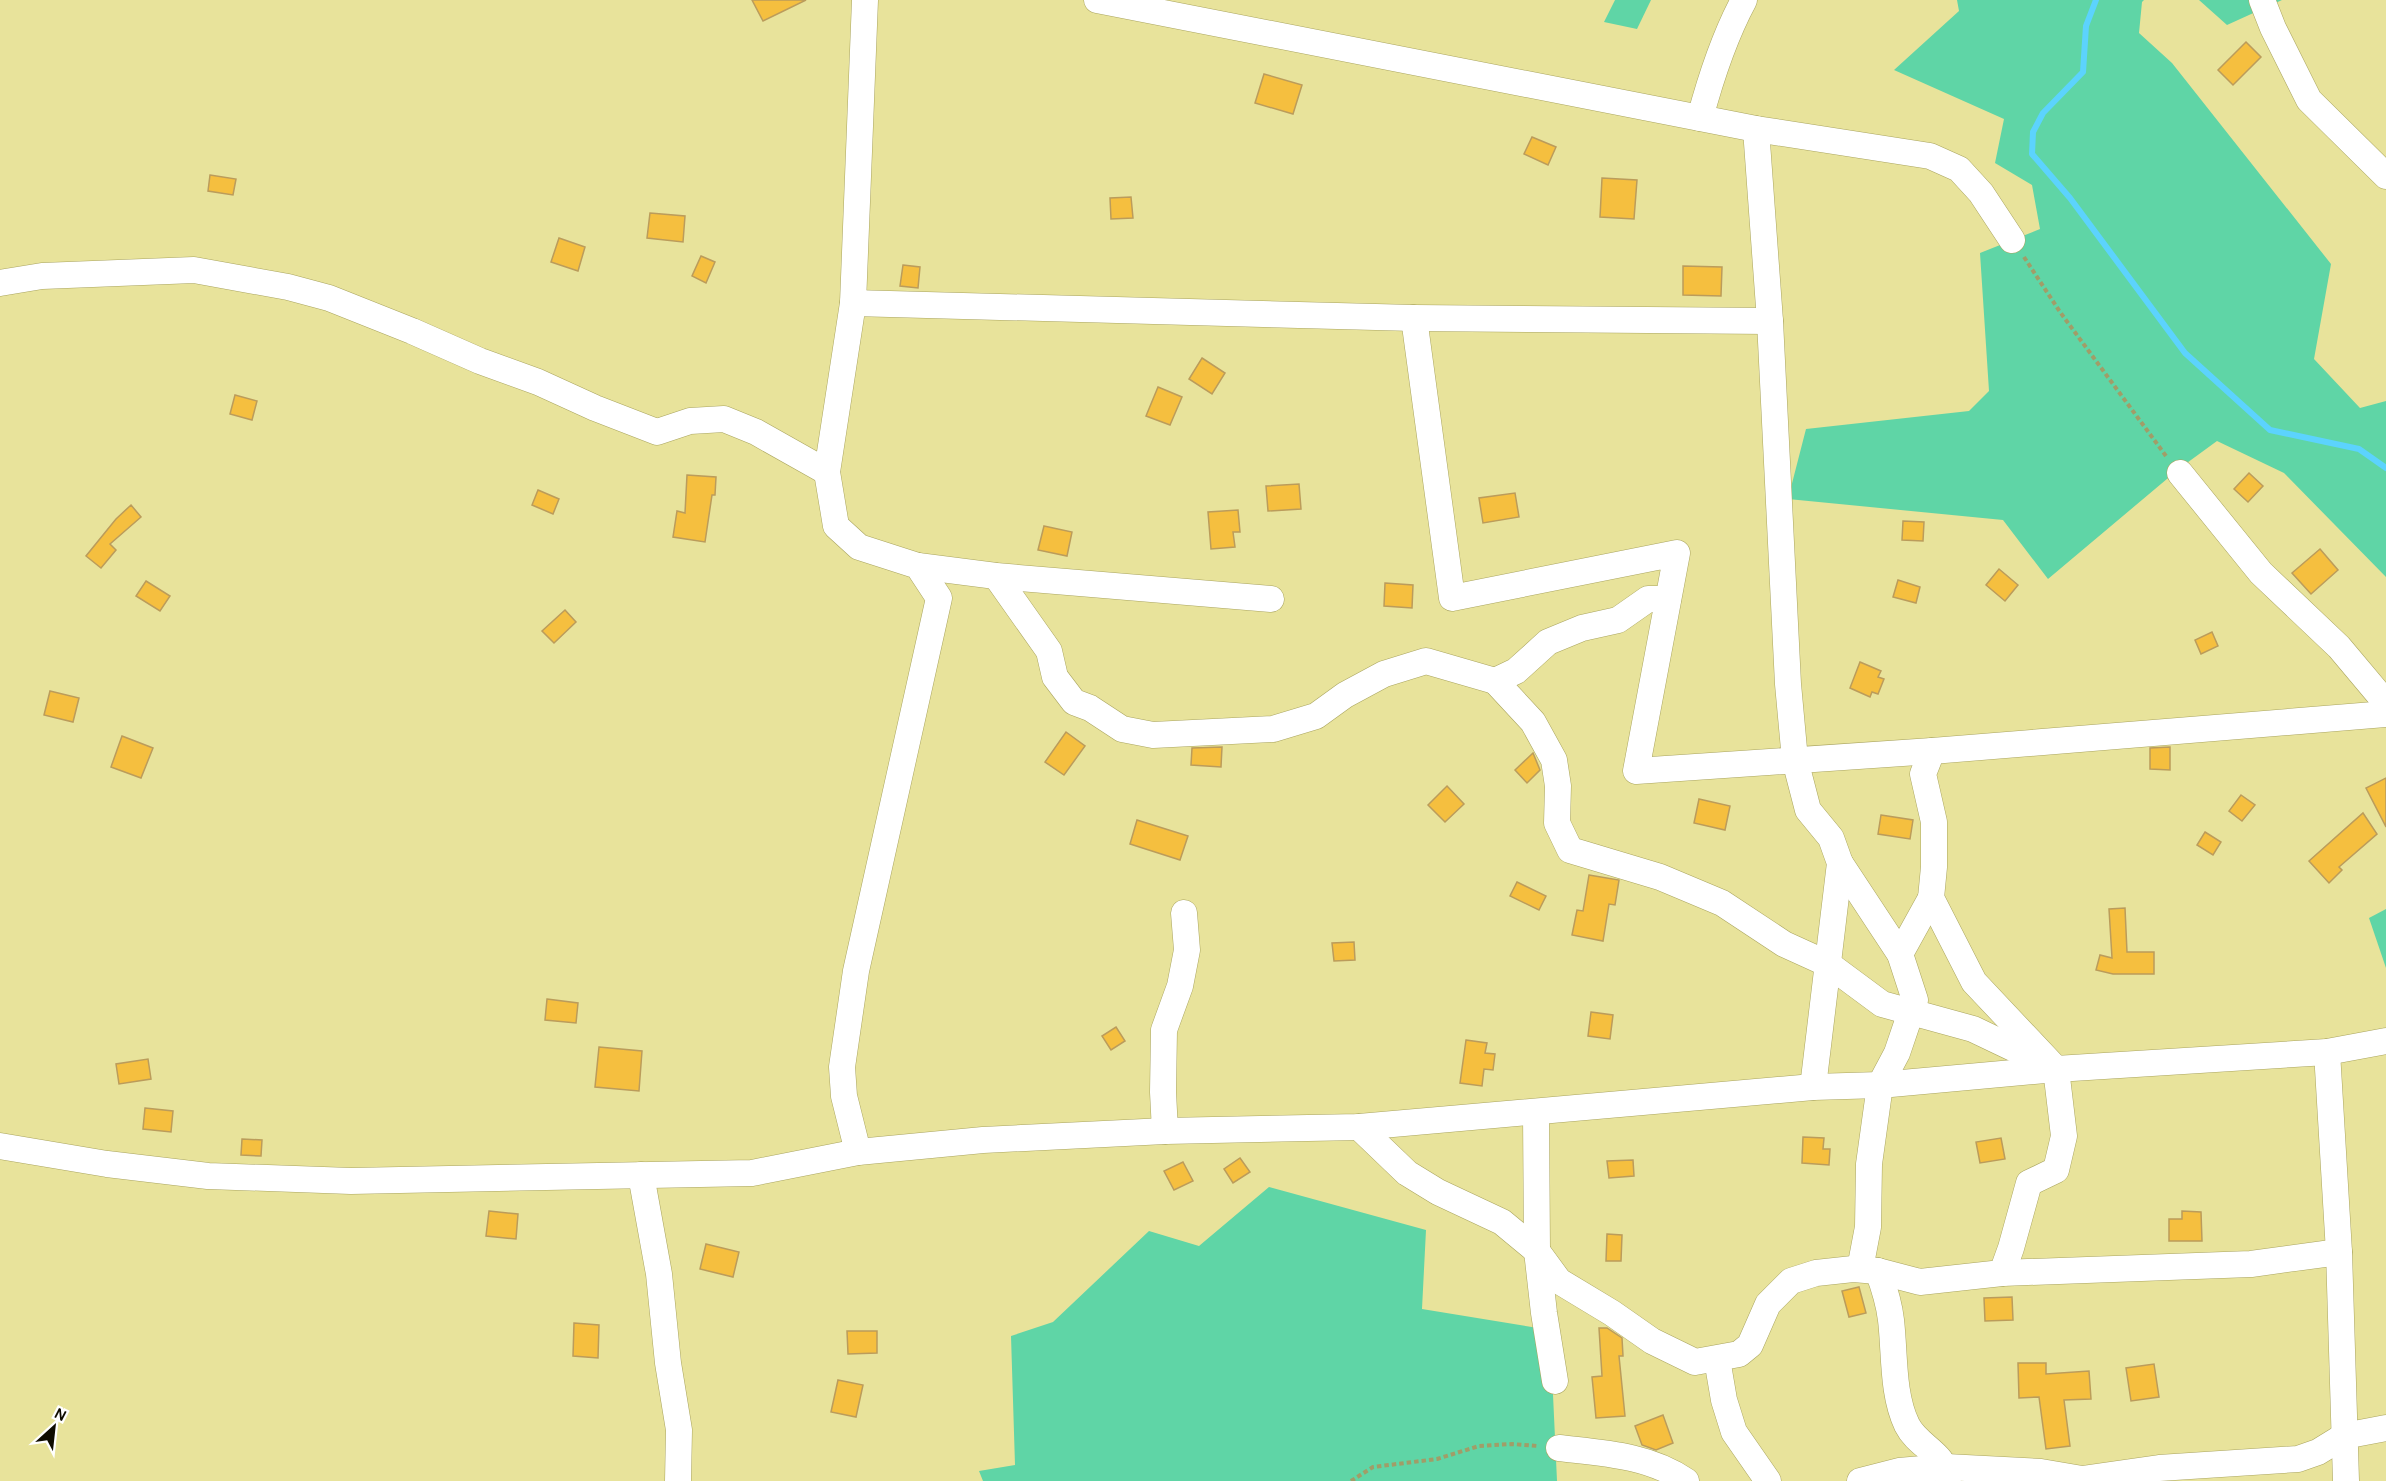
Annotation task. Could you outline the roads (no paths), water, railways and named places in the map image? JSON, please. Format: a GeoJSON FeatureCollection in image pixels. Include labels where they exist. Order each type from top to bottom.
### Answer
{"type":"FeatureCollection","features":[{"type":"Feature","properties":{"kind":"street"},"geometry":{"type":"LineString","coordinates":[[865,0],[853,303],[827,472],[836,526],[859,547],[918,566],[996,576],[1271,599]]}},
{"type":"Feature","properties":{"kind":"street"},"geometry":{"type":"LineString","coordinates":[[1097,0],[1756,129],[1930,156],[1959,170],[1981,193],[2012,240]]}},
{"type":"Feature","properties":{"kind":"street"},"geometry":{"type":"LineString","coordinates":[[1700,118],[1712,74],[1744,0]]}},
{"type":"Feature","properties":{"kind":"street"},"geometry":{"type":"LineString","coordinates":[[2262,0],[2272,28],[2309,100],[2386,176]]}},
{"type":"Feature","properties":{"kind":"street"},"geometry":{"type":"LineString","coordinates":[[1756,129],[1770,321],[1788,684],[1795,760],[1808,810],[1831,838],[1840,863],[1900,954],[1915,1000],[1897,1053],[1880,1085],[1869,1164],[1869,1270],[1887,1295],[1901,1411],[1918,1441],[1937,1455],[1948,1474]]}},
{"type":"Feature","properties":{"kind":"street"},"geometry":{"type":"LineString","coordinates":[[0,283],[42,276],[194,270],[288,286],[329,298],[657,432],[690,421],[724,419],[756,432],[827,472]]}},
{"type":"Feature","properties":{"kind":"street"},"geometry":{"type":"LineString","coordinates":[[853,303],[1414,318],[1770,321]]}},
{"type":"Feature","properties":{"kind":"street"},"geometry":{"type":"LineString","coordinates":[[1414,318],[1452,598],[1677,553],[1636,771],[1932,751],[2386,714]]}},
{"type":"Feature","properties":{"kind":"street"},"geometry":{"type":"LineString","coordinates":[[2180,473],[2261,573],[2339,647],[2386,703]]}},
{"type":"Feature","properties":{"kind":"street"},"geometry":{"type":"LineString","coordinates":[[858,1152],[844,1096],[842,1066],[856,970],[939,598],[918,566]]}},
{"type":"Feature","properties":{"kind":"street"},"geometry":{"type":"LineString","coordinates":[[996,576],[1049,651],[1055,677],[1074,702],[1090,708],[1122,729],[1153,735],[1273,729],[1316,716],[1345,695],[1384,674],[1426,661],[1495,681],[1533,722],[1554,760],[1558,786],[1557,823],[1570,850],[1660,877],[1722,903],[1784,944],[1828,964],[1882,1004],[1973,1029],[2056,1069]]}},
{"type":"Feature","properties":{"kind":"street"},"geometry":{"type":"LineString","coordinates":[[1495,681],[1516,671],[1548,642],[1582,628],[1618,620],[1648,599],[1668,599]]}},
{"type":"Feature","properties":{"kind":"street"},"geometry":{"type":"LineString","coordinates":[[1900,954],[1931,898],[1934,822],[1923,774],[1932,751]]}},
{"type":"Feature","properties":{"kind":"street"},"geometry":{"type":"LineString","coordinates":[[1813,1087],[1840,863]]}},
{"type":"Feature","properties":{"kind":"street"},"geometry":{"type":"LineString","coordinates":[[1931,898],[1974,982],[2056,1069],[2064,1136],[2056,1170],[2029,1183],[2011,1248],[2001,1272]]}},
{"type":"Feature","properties":{"kind":"street"},"geometry":{"type":"LineString","coordinates":[[1165,1131],[1164,1030],[1180,986],[1187,950],[1184,913]]}},
{"type":"Feature","properties":{"kind":"street"},"geometry":{"type":"LineString","coordinates":[[0,1146],[107,1164],[208,1176],[351,1181],[752,1173],[858,1152],[982,1140],[1165,1131],[1359,1127],[1813,1087],[1880,1085],[2056,1069],[2328,1052],[2386,1041]]}},
{"type":"Feature","properties":{"kind":"street"},"geometry":{"type":"LineString","coordinates":[[2328,1052],[2339,1252],[2346,1481]]}},
{"type":"Feature","properties":{"kind":"street"},"geometry":{"type":"LineString","coordinates":[[1536,1113],[1537,1251],[1555,1381]]}},
{"type":"Feature","properties":{"kind":"street"},"geometry":{"type":"LineString","coordinates":[[1359,1127],[1407,1173],[1438,1192],[1502,1222],[1537,1251],[1559,1281],[1612,1313],[1652,1341],[1695,1362],[1739,1354],[1750,1345],[1768,1304],[1791,1281],[1816,1273],[1869,1270],[1920,1282],[2001,1272],[2251,1264],[2339,1252]]}},
{"type":"Feature","properties":{"kind":"street"},"geometry":{"type":"LineString","coordinates":[[641,1175],[660,1274],[668,1363],[679,1430],[678,1481]]}},
{"type":"Feature","properties":{"kind":"street"},"geometry":{"type":"LineString","coordinates":[[1717,1359],[1724,1400],[1734,1432],[1768,1481]]}},
{"type":"Feature","properties":{"kind":"street"},"geometry":{"type":"LineString","coordinates":[[1860,1481],[1899,1471],[1948,1474],[2041,1472],[2082,1479],[2159,1468],[2298,1459],[2318,1452],[2344,1436],[2386,1428]]}},
{"type":"Feature","properties":{"kind":"street"},"geometry":{"type":"LineString","coordinates":[[1559,1448],[1624,1455],[1648,1462],[1686,1481]]}},
{"type":"Feature","properties":{"kind":"waterway"},"geometry":{"type":"LineString","coordinates":[[2096,0],[2086,26],[2083,72],[2043,113],[2033,132],[2032,154],[2070,198],[2185,353],[2270,430],[2359,449],[2386,468]]}}]}
